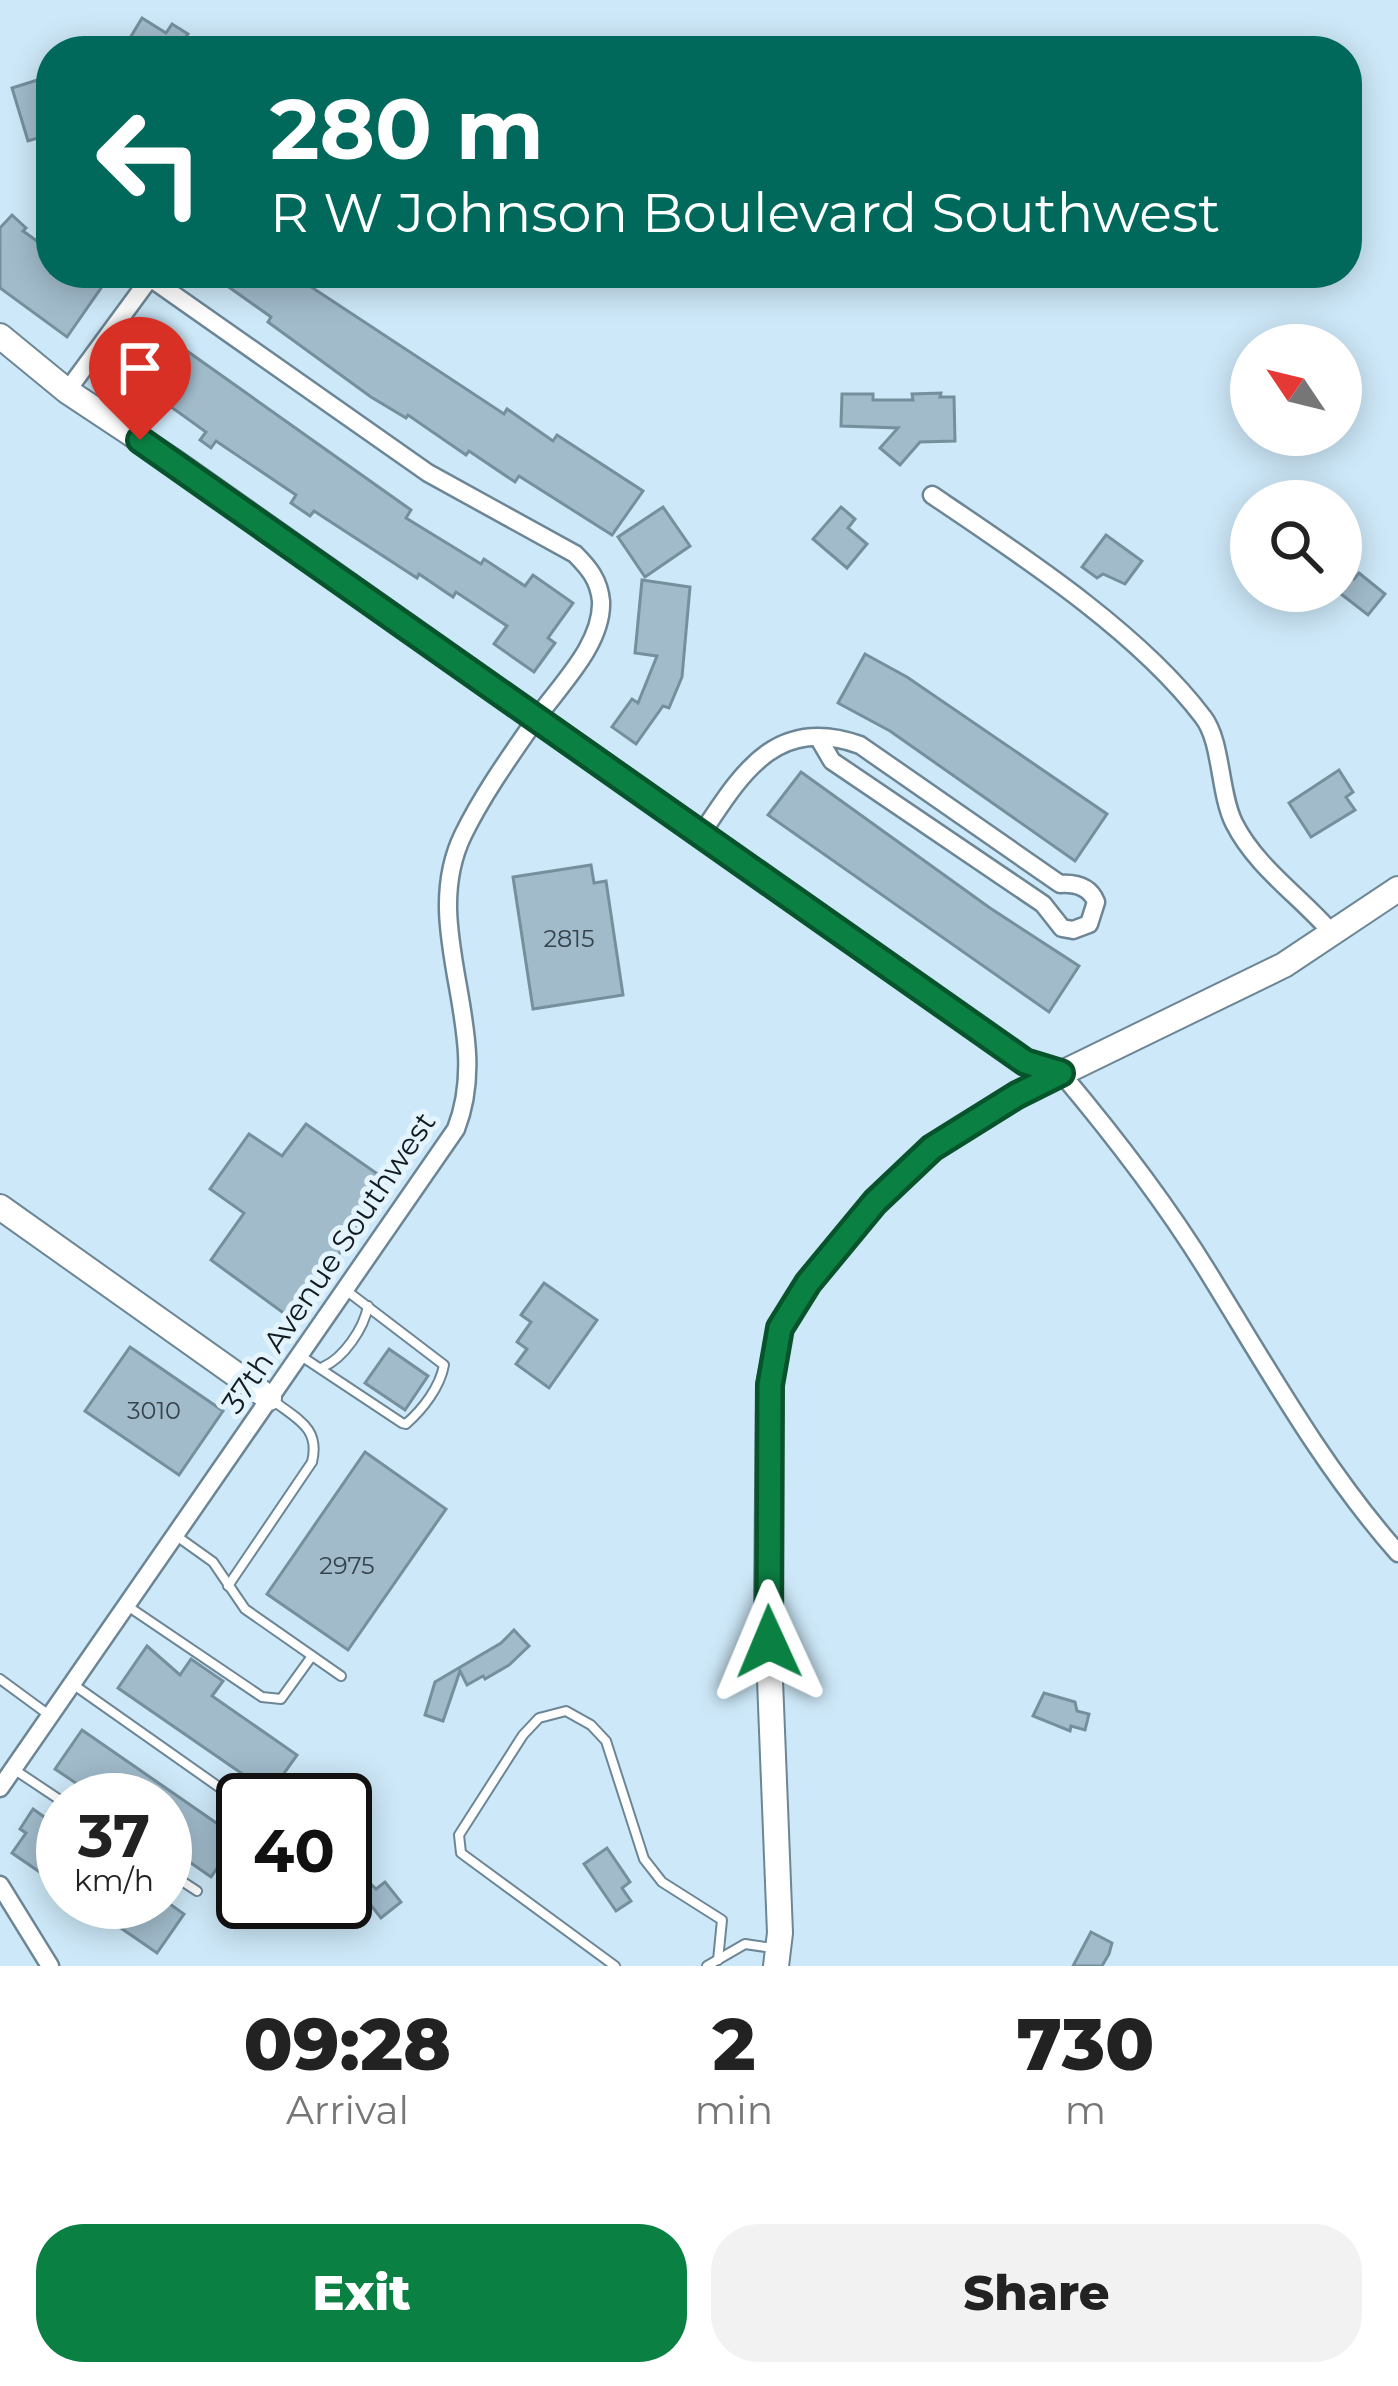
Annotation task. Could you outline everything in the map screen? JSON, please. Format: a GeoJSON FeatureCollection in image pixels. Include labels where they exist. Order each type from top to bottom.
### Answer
{"type":"FeatureCollection","features":[{"type":"Feature","properties":{"kind":"street"},"geometry":{"type":"LineString","coordinates":[[67,392],[138,288]]}},
{"type":"Feature","properties":{"kind":"street","name":"37th Avenue Southwest"},"geometry":{"type":"LineString","coordinates":[[0,1788],[445,1148],[464,1110],[470,1062],[449,932],[450,869],[466,830],[595,633],[601,605],[591,570],[556,542],[384,444],[163,288]]}},
{"type":"Feature","properties":{"kind":"street"},"geometry":{"type":"LineString","coordinates":[[0,336],[67,392],[177,464],[1025,1062],[1061,1073],[1113,1135],[1206,1268],[1331,1469],[1398,1553]]}},
{"type":"Feature","properties":{"kind":"street"},"geometry":{"type":"LineString","coordinates":[[932,495],[997,538],[1163,671],[1208,722],[1235,826],[1258,860],[1332,933]]}},
{"type":"Feature","properties":{"kind":"street"},"geometry":{"type":"LineString","coordinates":[[702,833],[760,755],[787,744],[819,740],[844,740],[860,745],[1060,884],[1074,883],[1086,889],[1096,902],[1089,923],[1062,928],[1042,904],[832,761],[819,740]]}},
{"type":"Feature","properties":{"kind":"street"},"geometry":{"type":"LineString","coordinates":[[777,1958],[767,1604],[770,1385],[780,1328],[808,1283],[875,1202],[932,1148],[1017,1095],[1284,965],[1398,889]]}},
{"type":"Feature","properties":{"kind":"street"},"geometry":{"type":"LineString","coordinates":[[0,1207],[268,1398]]}},
{"type":"Feature","properties":{"kind":"street"},"geometry":{"type":"LineString","coordinates":[[0,1885],[50,1966]]}},
{"type":"Feature","properties":{"kind":"lane"},"geometry":{"type":"LineString","coordinates":[[300,1355],[402,1423],[420,1411],[444,1365],[344,1289]]}},
{"type":"Feature","properties":{"kind":"lane"},"geometry":{"type":"LineString","coordinates":[[321,1367],[339,1358],[366,1318],[368,1306]]}},
{"type":"Feature","properties":{"kind":"lane"},"geometry":{"type":"LineString","coordinates":[[228,1586],[312,1462],[316,1444],[309,1427],[268,1398]]}},
{"type":"Feature","properties":{"kind":"lane"},"geometry":{"type":"LineString","coordinates":[[176,1536],[213,1562],[244,1609],[341,1676]]}},
{"type":"Feature","properties":{"kind":"lane"},"geometry":{"type":"LineString","coordinates":[[128,1606],[262,1697],[281,1699],[312,1655]]}},
{"type":"Feature","properties":{"kind":"lane"},"geometry":{"type":"LineString","coordinates":[[0,1679],[51,1715]]}},
{"type":"Feature","properties":{"kind":"lane"},"geometry":{"type":"LineString","coordinates":[[73,1684],[216,1785]]}},
{"type":"Feature","properties":{"kind":"lane"},"geometry":{"type":"LineString","coordinates":[[615,1966],[461,1853],[459,1835],[538,1718],[566,1711],[591,1725],[606,1741],[644,1858],[662,1882],[722,1920],[718,1960]]}},
{"type":"Feature","properties":{"kind":"lane"},"geometry":{"type":"LineString","coordinates":[[13,1770],[36,1785]]}},
{"type":"Feature","properties":{"kind":"lane"},"geometry":{"type":"LineString","coordinates":[[192,1888],[196,1891]]}},
{"type":"Feature","properties":{"kind":"lane"},"geometry":{"type":"LineString","coordinates":[[707,1966],[746,1944],[777,1958]]}},
{"type":"Feature","properties":{"kind":"building"},"geometry":{"type":"Polygon","coordinates":[[[142,18],[166,33],[172,24],[188,34],[187,36],[131,36],[142,18]]]}},
{"type":"Feature","properties":{"kind":"building"},"geometry":{"type":"Polygon","coordinates":[[[36,80],[36,139],[28,141],[12,88],[36,80]]]}},
{"type":"Feature","properties":{"kind":"building"},"geometry":{"type":"Polygon","coordinates":[[[12,215],[36,240],[36,288],[101,288],[67,337],[0,288],[0,228],[12,215]]]}},
{"type":"Feature","properties":{"kind":"building"},"geometry":{"type":"Polygon","coordinates":[[[230,288],[313,288],[504,414],[507,409],[553,441],[557,435],[643,491],[612,535],[519,476],[515,482],[371,397],[268,322],[271,317],[230,288]]]}},
{"type":"Feature","properties":{"kind":"building"},"geometry":{"type":"Polygon","coordinates":[[[149,324],[411,510],[406,518],[481,564],[484,559],[525,586],[533,575],[573,603],[548,638],[555,643],[534,672],[494,644],[507,626],[456,592],[453,597],[419,574],[417,578],[314,511],[310,516],[291,503],[296,495],[216,441],[211,448],[200,440],[206,432],[117,368],[149,324]]]}},
{"type":"Feature","properties":{"kind":"building"},"geometry":{"type":"Polygon","coordinates":[[[941,393],[940,397],[954,397],[955,441],[920,442],[900,465],[880,448],[898,428],[841,426],[842,394],[913,400],[912,394],[941,393]]]}},
{"type":"Feature","properties":{"kind":"building"},"geometry":{"type":"Polygon","coordinates":[[[663,507],[690,546],[645,577],[618,537],[663,507]]]}},
{"type":"Feature","properties":{"kind":"building"},"geometry":{"type":"Polygon","coordinates":[[[841,507],[855,519],[848,528],[867,544],[847,568],[813,539],[841,507]]]}},
{"type":"Feature","properties":{"kind":"building"},"geometry":{"type":"Polygon","coordinates":[[[1106,535],[1142,561],[1125,584],[1103,574],[1097,578],[1082,567],[1106,535]]]}},
{"type":"Feature","properties":{"kind":"building"},"geometry":{"type":"Polygon","coordinates":[[[1362,575],[1385,594],[1368,615],[1362,610],[1362,575]]]}},
{"type":"Feature","properties":{"kind":"building"},"geometry":{"type":"Polygon","coordinates":[[[642,580],[690,587],[682,677],[669,708],[663,706],[636,744],[612,727],[632,699],[638,703],[657,656],[635,653],[642,580]]]}},
{"type":"Feature","properties":{"kind":"building"},"geometry":{"type":"Polygon","coordinates":[[[865,654],[907,677],[1107,814],[1075,861],[890,731],[838,703],[865,654]]]}},
{"type":"Feature","properties":{"kind":"building"},"geometry":{"type":"Polygon","coordinates":[[[1339,770],[1353,792],[1346,797],[1355,810],[1311,837],[1289,803],[1339,770]]]}},
{"type":"Feature","properties":{"kind":"building"},"geometry":{"type":"Polygon","coordinates":[[[801,772],[1079,966],[1049,1012],[768,815],[801,772]]]}},
{"type":"Feature","properties":{"kind":"building"},"geometry":{"type":"Polygon","coordinates":[[[591,865],[594,883],[606,881],[623,995],[533,1009],[513,877],[591,865]]]}},
{"type":"Feature","properties":{"kind":"building"},"geometry":{"type":"Polygon","coordinates":[[[306,1124],[389,1182],[293,1320],[211,1260],[244,1213],[210,1189],[249,1134],[282,1156],[306,1124]]]}},
{"type":"Feature","properties":{"kind":"building"},"geometry":{"type":"Polygon","coordinates":[[[544,1283],[597,1320],[549,1388],[516,1364],[527,1349],[517,1342],[531,1322],[521,1315],[544,1283]]]}},
{"type":"Feature","properties":{"kind":"building"},"geometry":{"type":"Polygon","coordinates":[[[130,1347],[223,1411],[179,1475],[85,1411],[130,1347]]]}},
{"type":"Feature","properties":{"kind":"building"},"geometry":{"type":"Polygon","coordinates":[[[389,1349],[428,1376],[405,1410],[365,1383],[389,1349]]]}},
{"type":"Feature","properties":{"kind":"building"},"geometry":{"type":"Polygon","coordinates":[[[365,1452],[446,1509],[348,1650],[267,1594],[365,1452]]]}},
{"type":"Feature","properties":{"kind":"building"},"geometry":{"type":"Polygon","coordinates":[[[514,1630],[529,1646],[485,1679],[467,1685],[460,1671],[443,1721],[425,1715],[435,1682],[501,1643],[514,1630]]]}},
{"type":"Feature","properties":{"kind":"building"},"geometry":{"type":"Polygon","coordinates":[[[147,1646],[180,1675],[191,1659],[223,1681],[212,1696],[297,1755],[284,1773],[241,1773],[118,1688],[147,1646]]]}},
{"type":"Feature","properties":{"kind":"building"},"geometry":{"type":"Polygon","coordinates":[[[1044,1693],[1075,1702],[1077,1711],[1089,1714],[1085,1730],[1071,1726],[1070,1731],[1033,1716],[1044,1693]]]}},
{"type":"Feature","properties":{"kind":"building"},"geometry":{"type":"Polygon","coordinates":[[[82,1730],[144,1773],[61,1773],[55,1769],[82,1730]]]}},
{"type":"Feature","properties":{"kind":"building"},"geometry":{"type":"Polygon","coordinates":[[[192,1806],[216,1823],[216,1870],[211,1877],[192,1864],[192,1806]]]}},
{"type":"Feature","properties":{"kind":"building"},"geometry":{"type":"Polygon","coordinates":[[[33,1809],[36,1811],[36,1869],[12,1853],[26,1833],[20,1829],[33,1809]]]}},
{"type":"Feature","properties":{"kind":"building"},"geometry":{"type":"Polygon","coordinates":[[[607,1848],[630,1882],[622,1888],[631,1901],[616,1911],[584,1864],[607,1848]]]}},
{"type":"Feature","properties":{"kind":"building"},"geometry":{"type":"Polygon","coordinates":[[[385,1882],[401,1902],[381,1918],[372,1907],[372,1885],[376,1889],[385,1882]]]}},
{"type":"Feature","properties":{"kind":"building"},"geometry":{"type":"Polygon","coordinates":[[[122,1929],[174,1929],[157,1953],[122,1929]]]}},
{"type":"Feature","properties":{"kind":"building"},"geometry":{"type":"Polygon","coordinates":[[[1091,1932],[1112,1943],[1109,1954],[1102,1966],[1073,1966],[1091,1932]]]}},
{"type":"Feature","properties":{"kind":"route"},"geometry":{"type":"LineString","coordinates":[[140,440],[1025,1062],[1061,1073],[932,1148],[875,1202],[808,1283],[780,1328],[770,1385],[769,1642]]}}]}
